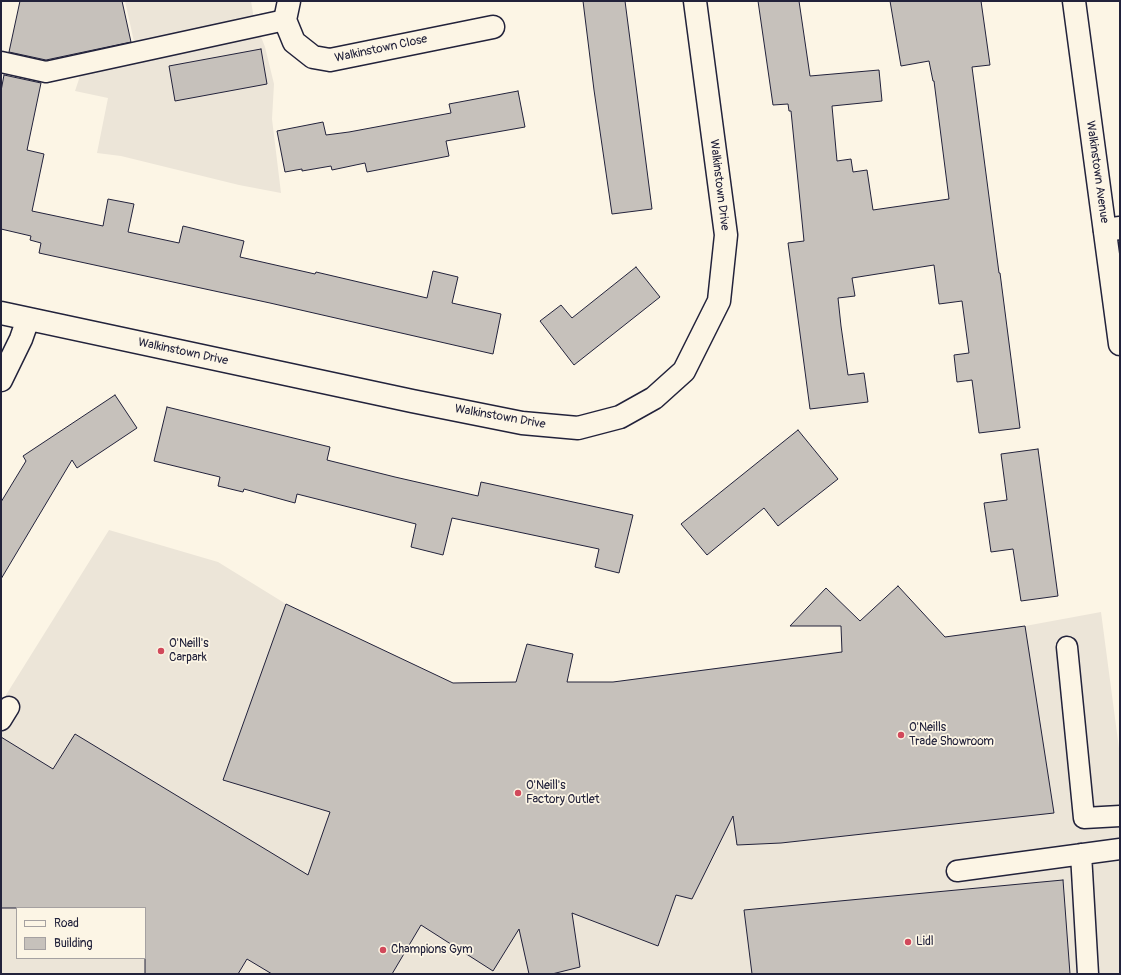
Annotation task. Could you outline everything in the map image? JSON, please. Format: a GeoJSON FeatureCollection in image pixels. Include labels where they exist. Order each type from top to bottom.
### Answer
{"type":"FeatureCollection","features":[{"type":"Feature","properties":{"kind":"street","name":"Walkinstown Drive"},"geometry":{"type":"LineString","coordinates":[[1,313],[522,423],[578,428],[620,417],[654,398],[684,371],[719,301],[726,235],[695,1]]}},
{"type":"Feature","properties":{"kind":"street","name":"Walkinstown Avenue"},"geometry":{"type":"LineString","coordinates":[[1074,1],[1112,229],[1120,344]]}},
{"type":"Feature","properties":{"kind":"street","name":"Walkinstown Close"},"geometry":{"type":"LineString","coordinates":[[287,10],[294,42],[313,57],[330,60],[493,27]]}},
{"type":"Feature","properties":{"kind":"street"},"geometry":{"type":"LineString","coordinates":[[1,380],[21,339],[28,319]]}},
{"type":"Feature","properties":{"kind":"lane"},"geometry":{"type":"LineString","coordinates":[[1,62],[46,72],[287,10]]}},
{"type":"Feature","properties":{"kind":"lane"},"geometry":{"type":"LineString","coordinates":[[1067,647],[1084,818],[1120,816]]}},
{"type":"Feature","properties":{"kind":"lane"},"geometry":{"type":"LineString","coordinates":[[957,871],[1120,849]]}},
{"type":"Feature","properties":{"kind":"lane"},"geometry":{"type":"LineString","coordinates":[[1081,854],[1088,974]]}},
{"type":"Feature","properties":{"kind":"shaded area"},"geometry":{"type":"Polygon","coordinates":[[[125,1],[251,1],[254,19],[265,47],[274,84],[272,119],[281,193],[239,185],[121,156],[97,153],[108,98],[75,91],[80,76],[135,46],[125,1]]]}},
{"type":"Feature","properties":{"kind":"shaded area"},"geometry":{"type":"Polygon","coordinates":[[[109,530],[218,562],[286,604],[453,683],[613,682],[1025,626],[1101,612],[1120,756],[1120,974],[1,974],[1,703],[109,530]]]}},
{"type":"Feature","properties":{"kind":"building"},"geometry":{"type":"Polygon","coordinates":[[[20,1],[122,1],[131,42],[46,60],[9,52],[20,1]]]}},
{"type":"Feature","properties":{"kind":"building"},"geometry":{"type":"Polygon","coordinates":[[[583,1],[625,1],[652,209],[612,214],[583,1]]]}},
{"type":"Feature","properties":{"kind":"building"},"geometry":{"type":"Polygon","coordinates":[[[758,1],[799,1],[810,76],[879,70],[882,101],[832,106],[837,161],[851,159],[853,172],[867,170],[873,210],[949,199],[934,81],[929,61],[901,66],[890,1],[981,1],[990,65],[972,67],[1020,428],[979,433],[972,380],[957,382],[954,355],[969,353],[962,301],[939,304],[934,265],[852,278],[855,296],[838,298],[841,326],[848,375],[864,373],[868,402],[810,409],[788,243],[804,241],[791,111],[789,111],[788,104],[773,105],[758,1]]]}},
{"type":"Feature","properties":{"kind":"building"},"geometry":{"type":"Polygon","coordinates":[[[261,49],[267,84],[175,101],[169,66],[261,49]]]}},
{"type":"Feature","properties":{"kind":"building"},"geometry":{"type":"Polygon","coordinates":[[[4,75],[41,83],[27,150],[44,154],[32,211],[103,226],[108,199],[134,204],[128,232],[179,243],[183,226],[244,241],[240,257],[315,274],[316,272],[427,298],[433,271],[458,277],[452,303],[501,314],[493,354],[270,303],[39,253],[41,243],[30,240],[31,236],[1,229],[1,91],[4,75]]]}},
{"type":"Feature","properties":{"kind":"building"},"geometry":{"type":"Polygon","coordinates":[[[518,91],[525,127],[446,141],[449,156],[367,172],[365,163],[332,170],[331,166],[302,171],[302,169],[285,172],[277,131],[323,122],[326,135],[349,132],[451,113],[449,104],[518,91]]]}},
{"type":"Feature","properties":{"kind":"building"},"geometry":{"type":"Polygon","coordinates":[[[636,267],[660,297],[574,365],[540,321],[561,305],[572,318],[636,267]]]}},
{"type":"Feature","properties":{"kind":"building"},"geometry":{"type":"Polygon","coordinates":[[[115,395],[137,428],[77,468],[72,460],[1,579],[1,502],[26,461],[23,456],[115,395]]]}},
{"type":"Feature","properties":{"kind":"building"},"geometry":{"type":"Polygon","coordinates":[[[167,407],[330,447],[327,460],[395,477],[478,496],[481,482],[633,515],[619,573],[595,567],[599,549],[452,518],[443,555],[411,547],[416,524],[297,494],[295,503],[244,489],[243,492],[218,486],[220,477],[154,461],[167,407]]]}},
{"type":"Feature","properties":{"kind":"building"},"geometry":{"type":"Polygon","coordinates":[[[798,430],[838,479],[778,526],[764,508],[707,555],[681,524],[798,430]]]}},
{"type":"Feature","properties":{"kind":"building"},"geometry":{"type":"Polygon","coordinates":[[[1038,449],[1058,596],[1021,601],[1013,549],[991,552],[984,503],[1007,500],[1001,454],[1038,449]]]}},
{"type":"Feature","properties":{"kind":"building"},"geometry":{"type":"Polygon","coordinates":[[[898,586],[945,637],[1025,626],[1054,813],[781,843],[737,845],[733,816],[692,899],[676,895],[658,946],[572,913],[580,967],[552,974],[529,974],[519,929],[493,971],[421,925],[392,974],[272,974],[247,959],[238,974],[145,974],[146,907],[1,908],[1,737],[53,769],[75,734],[308,875],[330,812],[223,780],[286,604],[453,683],[516,682],[527,644],[573,654],[567,682],[613,682],[842,652],[841,626],[790,626],[826,588],[860,621],[898,586]]]}},
{"type":"Feature","properties":{"kind":"building","name":"Lidl"},"geometry":{"type":"Polygon","coordinates":[[[1063,880],[1070,974],[752,974],[744,910],[1063,880]]]}},
{"type":"Feature","properties":{"kind":"place","name":"O'Neill's Carpark"},"geometry":{"type":"Point","coordinates":[161,651]}},
{"type":"Feature","properties":{"kind":"place","name":"O'Neills Trade Showroom"},"geometry":{"type":"Point","coordinates":[901,735]}},
{"type":"Feature","properties":{"kind":"place","name":"O'Neill's Factory Outlet"},"geometry":{"type":"Point","coordinates":[518,793]}},
{"type":"Feature","properties":{"kind":"place","name":"Lidl"},"geometry":{"type":"Point","coordinates":[908,942]}},
{"type":"Feature","properties":{"kind":"place","name":"Champions Gym"},"geometry":{"type":"Point","coordinates":[383,950]}}]}
